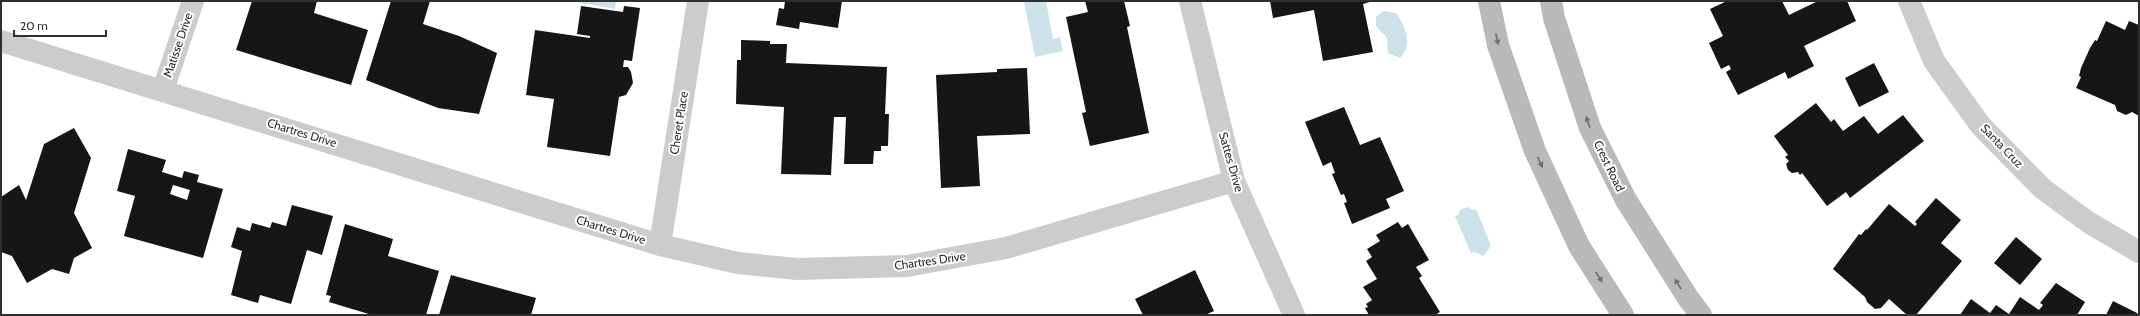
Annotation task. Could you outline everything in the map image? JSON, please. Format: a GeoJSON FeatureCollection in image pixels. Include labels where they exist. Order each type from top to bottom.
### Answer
{"type":"FeatureCollection","features":[{"type":"Feature","properties":{"kind":"main road"},"geometry":{"type":"LineString","coordinates":[[1489,1],[1498,45],[1535,151],[1579,246],[1623,315]]}},
{"type":"Feature","properties":{"kind":"main road","name":"Crest Road"},"geometry":{"type":"LineString","coordinates":[[1551,1],[1554,18],[1590,128],[1626,200],[1688,298],[1701,315]]}},
{"type":"Feature","properties":{"kind":"street","name":"Matisse Drive"},"geometry":{"type":"LineString","coordinates":[[163,90],[193,1]]}},
{"type":"Feature","properties":{"kind":"street","name":"Cheret Place"},"geometry":{"type":"LineString","coordinates":[[660,245],[698,1]]}},
{"type":"Feature","properties":{"kind":"street","name":"Sattes Drive"},"geometry":{"type":"LineString","coordinates":[[1190,1],[1234,181],[1294,315]]}},
{"type":"Feature","properties":{"kind":"street","name":"Santa Cruz"},"geometry":{"type":"LineString","coordinates":[[1909,1],[1934,60],[1981,126],[2043,189],[2088,222],[2139,252]]}},
{"type":"Feature","properties":{"kind":"street","name":"Chartres Drive"},"geometry":{"type":"LineString","coordinates":[[1,41],[660,245],[738,263],[797,269],[907,266],[1006,248],[1234,181]]}},
{"type":"Feature","properties":{"kind":"water"},"geometry":{"type":"Polygon","coordinates":[[[571,1],[616,1],[615,9],[571,1]]]}},
{"type":"Feature","properties":{"kind":"water"},"geometry":{"type":"Polygon","coordinates":[[[1046,1],[1053,39],[1060,37],[1063,51],[1035,57],[1024,2],[1046,1]]]}},
{"type":"Feature","properties":{"kind":"water"},"geometry":{"type":"Polygon","coordinates":[[[1384,11],[1396,13],[1403,24],[1407,41],[1404,53],[1400,58],[1388,53],[1387,38],[1376,26],[1376,17],[1384,11]]]}},
{"type":"Feature","properties":{"kind":"water"},"geometry":{"type":"Polygon","coordinates":[[[1467,207],[1473,210],[1476,209],[1491,246],[1483,256],[1474,252],[1471,253],[1455,216],[1458,215],[1460,210],[1467,207]]]}},
{"type":"Feature","properties":{"kind":"building"},"geometry":{"type":"Polygon","coordinates":[[[252,1],[317,1],[314,13],[368,30],[351,85],[236,50],[252,1]]]}},
{"type":"Feature","properties":{"kind":"building"},"geometry":{"type":"Polygon","coordinates":[[[391,1],[430,1],[423,24],[459,36],[497,53],[479,114],[438,108],[366,80],[391,1]]]}},
{"type":"Feature","properties":{"kind":"building"},"geometry":{"type":"Polygon","coordinates":[[[785,1],[842,1],[838,28],[800,22],[799,29],[776,25],[779,8],[784,9],[785,1]]]}},
{"type":"Feature","properties":{"kind":"building"},"geometry":{"type":"Polygon","coordinates":[[[1085,1],[1124,1],[1130,26],[1127,27],[1149,133],[1090,146],[1082,113],[1086,112],[1066,17],[1088,12],[1085,1]]]}},
{"type":"Feature","properties":{"kind":"building"},"geometry":{"type":"Polygon","coordinates":[[[1270,1],[1373,1],[1363,4],[1373,52],[1323,61],[1314,10],[1273,18],[1270,1]]]}},
{"type":"Feature","properties":{"kind":"building"},"geometry":{"type":"Polygon","coordinates":[[[1727,1],[1782,1],[1789,15],[1818,1],[1847,1],[1856,21],[1804,46],[1814,66],[1788,79],[1785,72],[1738,95],[1726,72],[1731,69],[1729,65],[1721,69],[1709,43],[1723,36],[1710,9],[1727,1]]]}},
{"type":"Feature","properties":{"kind":"building"},"geometry":{"type":"Polygon","coordinates":[[[581,6],[623,12],[624,6],[640,8],[632,61],[624,60],[623,67],[628,67],[631,72],[633,83],[626,95],[619,97],[610,156],[547,147],[554,99],[526,95],[535,30],[590,38],[590,36],[577,34],[581,6]]]}},
{"type":"Feature","properties":{"kind":"building"},"geometry":{"type":"Polygon","coordinates":[[[2106,21],[2125,30],[2129,21],[2139,25],[2139,116],[2132,112],[2126,115],[2117,111],[2115,105],[2076,88],[2081,77],[2079,76],[2081,68],[2090,48],[2095,40],[2097,41],[2106,21]]]}},
{"type":"Feature","properties":{"kind":"building"},"geometry":{"type":"Polygon","coordinates":[[[741,40],[770,41],[770,44],[787,44],[786,63],[887,67],[885,114],[889,114],[888,146],[881,146],[881,151],[874,151],[873,164],[844,164],[846,117],[834,117],[831,175],[781,174],[784,107],[736,104],[737,60],[741,60],[741,40]]]}},
{"type":"Feature","properties":{"kind":"building"},"geometry":{"type":"Polygon","coordinates":[[[1874,63],[1889,92],[1859,107],[1845,78],[1874,63]]]}},
{"type":"Feature","properties":{"kind":"building"},"geometry":{"type":"Polygon","coordinates":[[[1027,68],[1030,134],[977,136],[980,186],[941,188],[936,75],[997,72],[997,69],[1027,68]]]}},
{"type":"Feature","properties":{"kind":"building"},"geometry":{"type":"Polygon","coordinates":[[[1816,103],[1831,122],[1834,119],[1843,131],[1864,116],[1878,134],[1903,115],[1924,141],[1850,198],[1846,192],[1827,206],[1802,173],[1800,175],[1798,172],[1792,173],[1788,170],[1786,164],[1789,161],[1785,157],[1788,155],[1774,136],[1816,103]]]}},
{"type":"Feature","properties":{"kind":"building"},"geometry":{"type":"Polygon","coordinates":[[[1344,107],[1360,145],[1380,137],[1404,191],[1386,199],[1390,208],[1352,224],[1344,203],[1347,202],[1344,194],[1341,195],[1332,174],[1335,173],[1331,162],[1323,166],[1305,122],[1344,107]]]}},
{"type":"Feature","properties":{"kind":"building"},"geometry":{"type":"Polygon","coordinates":[[[74,128],[91,158],[74,213],[92,248],[74,258],[69,274],[52,269],[27,283],[12,256],[1,252],[1,197],[19,185],[26,200],[44,144],[74,128]]]}},
{"type":"Feature","properties":{"kind":"building"},"geometry":{"type":"Polygon","coordinates":[[[128,149],[166,160],[162,172],[182,178],[184,171],[199,175],[197,182],[223,189],[203,258],[124,236],[135,196],[117,191],[128,149]],[[173,185],[170,194],[187,200],[190,190],[173,185]]]}},
{"type":"Feature","properties":{"kind":"building"},"geometry":{"type":"Polygon","coordinates":[[[1936,198],[1961,220],[1941,243],[1962,261],[1916,315],[1907,315],[1889,299],[1881,308],[1875,309],[1867,302],[1865,297],[1833,269],[1859,234],[1861,235],[1866,229],[1867,230],[1889,204],[1915,226],[1917,224],[1915,222],[1936,198]]]}},
{"type":"Feature","properties":{"kind":"building"},"geometry":{"type":"Polygon","coordinates":[[[292,205],[333,216],[322,255],[307,250],[291,304],[260,295],[258,303],[231,295],[242,251],[231,247],[237,227],[250,231],[252,223],[270,228],[272,222],[286,226],[292,205]]]}},
{"type":"Feature","properties":{"kind":"building"},"geometry":{"type":"Polygon","coordinates":[[[1398,222],[1402,228],[1408,224],[1429,260],[1416,267],[1422,276],[1419,278],[1440,312],[1435,315],[1369,315],[1365,308],[1368,307],[1366,304],[1372,300],[1363,287],[1377,279],[1366,261],[1372,257],[1367,249],[1380,241],[1376,235],[1398,222]]]}},
{"type":"Feature","properties":{"kind":"building"},"geometry":{"type":"Polygon","coordinates":[[[345,224],[393,239],[388,256],[439,271],[426,315],[372,315],[329,302],[331,296],[326,295],[345,224]]]}},
{"type":"Feature","properties":{"kind":"building"},"geometry":{"type":"Polygon","coordinates":[[[2016,237],[2042,259],[2020,285],[1994,263],[2016,237]]]}},
{"type":"Feature","properties":{"kind":"building"},"geometry":{"type":"Polygon","coordinates":[[[1195,270],[1214,311],[1205,315],[1143,315],[1135,299],[1195,270]]]}},
{"type":"Feature","properties":{"kind":"building"},"geometry":{"type":"Polygon","coordinates":[[[451,275],[536,298],[531,315],[439,315],[451,275]]]}},
{"type":"Feature","properties":{"kind":"building"},"geometry":{"type":"Polygon","coordinates":[[[2056,283],[2085,302],[2077,315],[1960,315],[1971,299],[1990,313],[1996,305],[2009,314],[2020,297],[2039,310],[2043,305],[2040,303],[2056,283]]]}},
{"type":"Feature","properties":{"kind":"building"},"geometry":{"type":"Polygon","coordinates":[[[2113,301],[2137,313],[2138,315],[2106,315],[2113,301]]]}}]}
